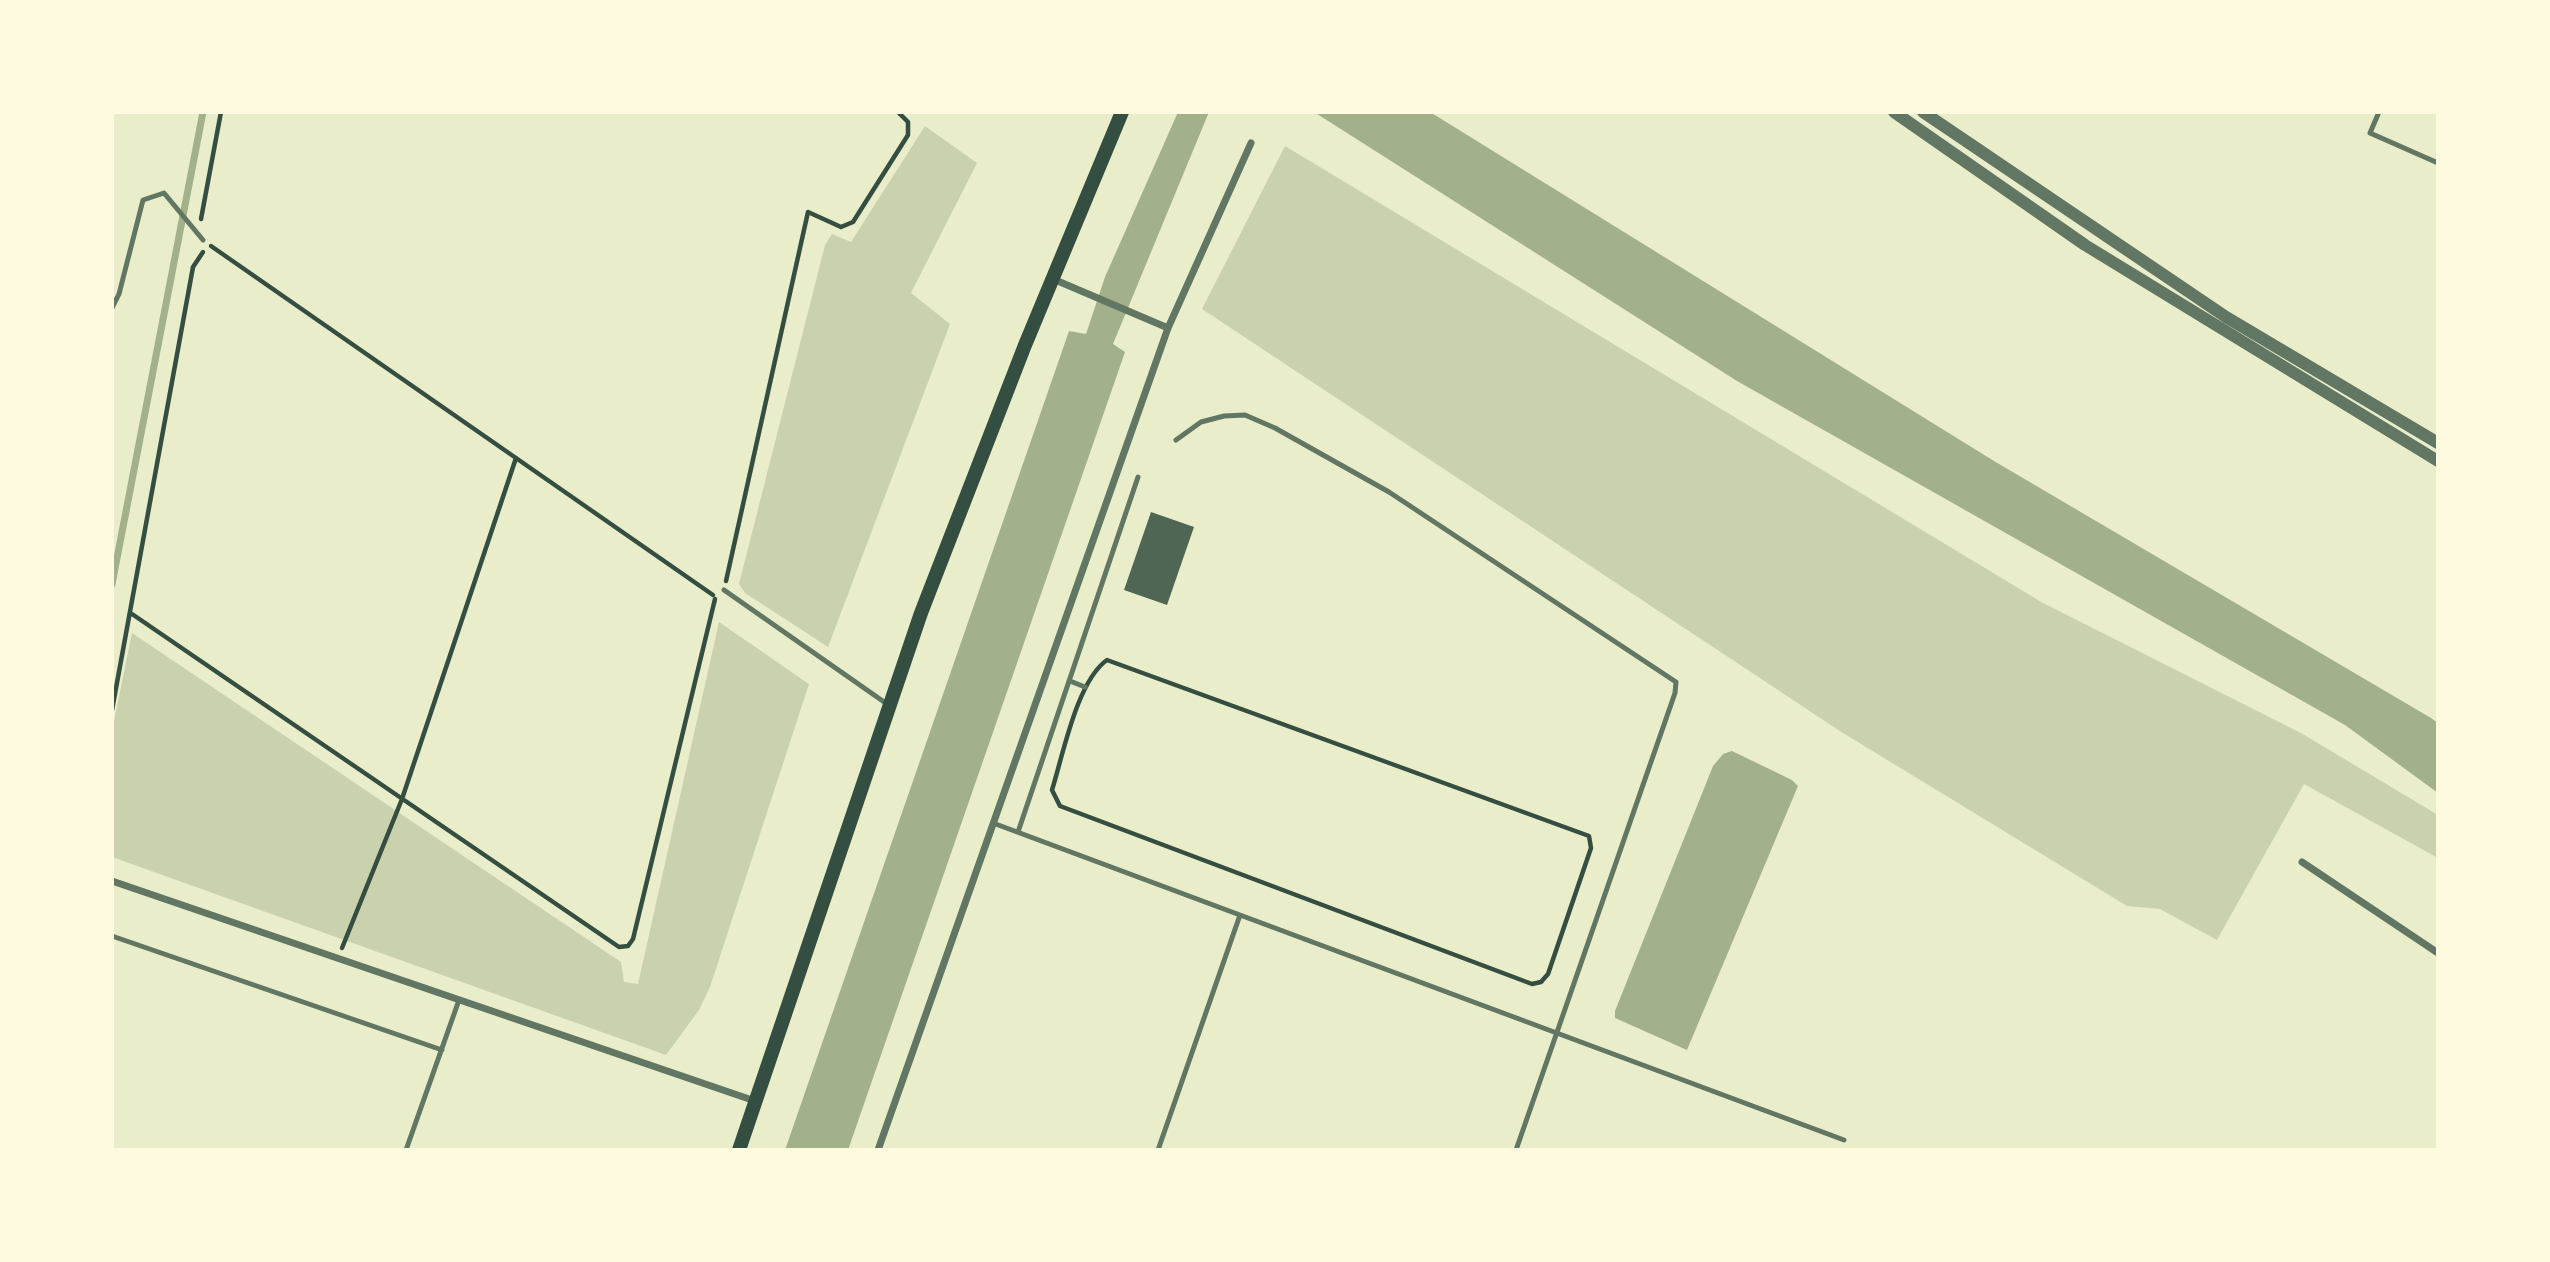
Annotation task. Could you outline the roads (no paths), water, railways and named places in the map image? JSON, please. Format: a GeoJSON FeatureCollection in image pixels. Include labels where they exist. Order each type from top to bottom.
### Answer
{"type":"FeatureCollection","features":[{"type":"Feature","properties":{"kind":"main road"},"geometry":{"type":"LineString","coordinates":[[739,1150],[921,613],[1052,278],[1122,112]]}},
{"type":"Feature","properties":{"kind":"street"},"geometry":{"type":"LineString","coordinates":[[1894,112],[2096,252],[2438,461]]}},
{"type":"Feature","properties":{"kind":"street"},"geometry":{"type":"LineString","coordinates":[[1923,112],[2226,317],[2438,443]]}},
{"type":"Feature","properties":{"kind":"street"},"geometry":{"type":"LineString","coordinates":[[878,1150],[1168,328],[1251,144]]}},
{"type":"Feature","properties":{"kind":"street"},"geometry":{"type":"LineString","coordinates":[[1052,278],[1168,328]]}},
{"type":"Feature","properties":{"kind":"street"},"geometry":{"type":"LineString","coordinates":[[2302,862],[2438,953]]}},
{"type":"Feature","properties":{"kind":"street"},"geometry":{"type":"LineString","coordinates":[[112,881],[756,1101]]}},
{"type":"Feature","properties":{"kind":"lane"},"geometry":{"type":"LineString","coordinates":[[2379,112],[2370,133],[2438,163]]}},
{"type":"Feature","properties":{"kind":"lane"},"geometry":{"type":"LineString","coordinates":[[112,308],[119,294],[143,200],[164,193],[203,240]]}},
{"type":"Feature","properties":{"kind":"lane"},"geometry":{"type":"LineString","coordinates":[[1176,440],[1201,422],[1224,416],[1245,415],[1275,428],[1389,492],[1676,682],[1675,693],[1516,1150]]}},
{"type":"Feature","properties":{"kind":"lane"},"geometry":{"type":"LineString","coordinates":[[1018,832],[1138,477]]}},
{"type":"Feature","properties":{"kind":"lane"},"geometry":{"type":"LineString","coordinates":[[724,590],[890,705]]}},
{"type":"Feature","properties":{"kind":"lane"},"geometry":{"type":"LineString","coordinates":[[1070,681],[1085,687]]}},
{"type":"Feature","properties":{"kind":"lane"},"geometry":{"type":"LineString","coordinates":[[993,823],[1844,1140]]}},
{"type":"Feature","properties":{"kind":"lane"},"geometry":{"type":"LineString","coordinates":[[1158,1150],[1240,915]]}},
{"type":"Feature","properties":{"kind":"lane"},"geometry":{"type":"LineString","coordinates":[[112,936],[442,1050]]}},
{"type":"Feature","properties":{"kind":"lane"},"geometry":{"type":"LineString","coordinates":[[406,1150],[459,1000]]}},
{"type":"Feature","properties":{"kind":"waterway"},"geometry":{"type":"LineString","coordinates":[[112,584],[203,112]]}}]}
